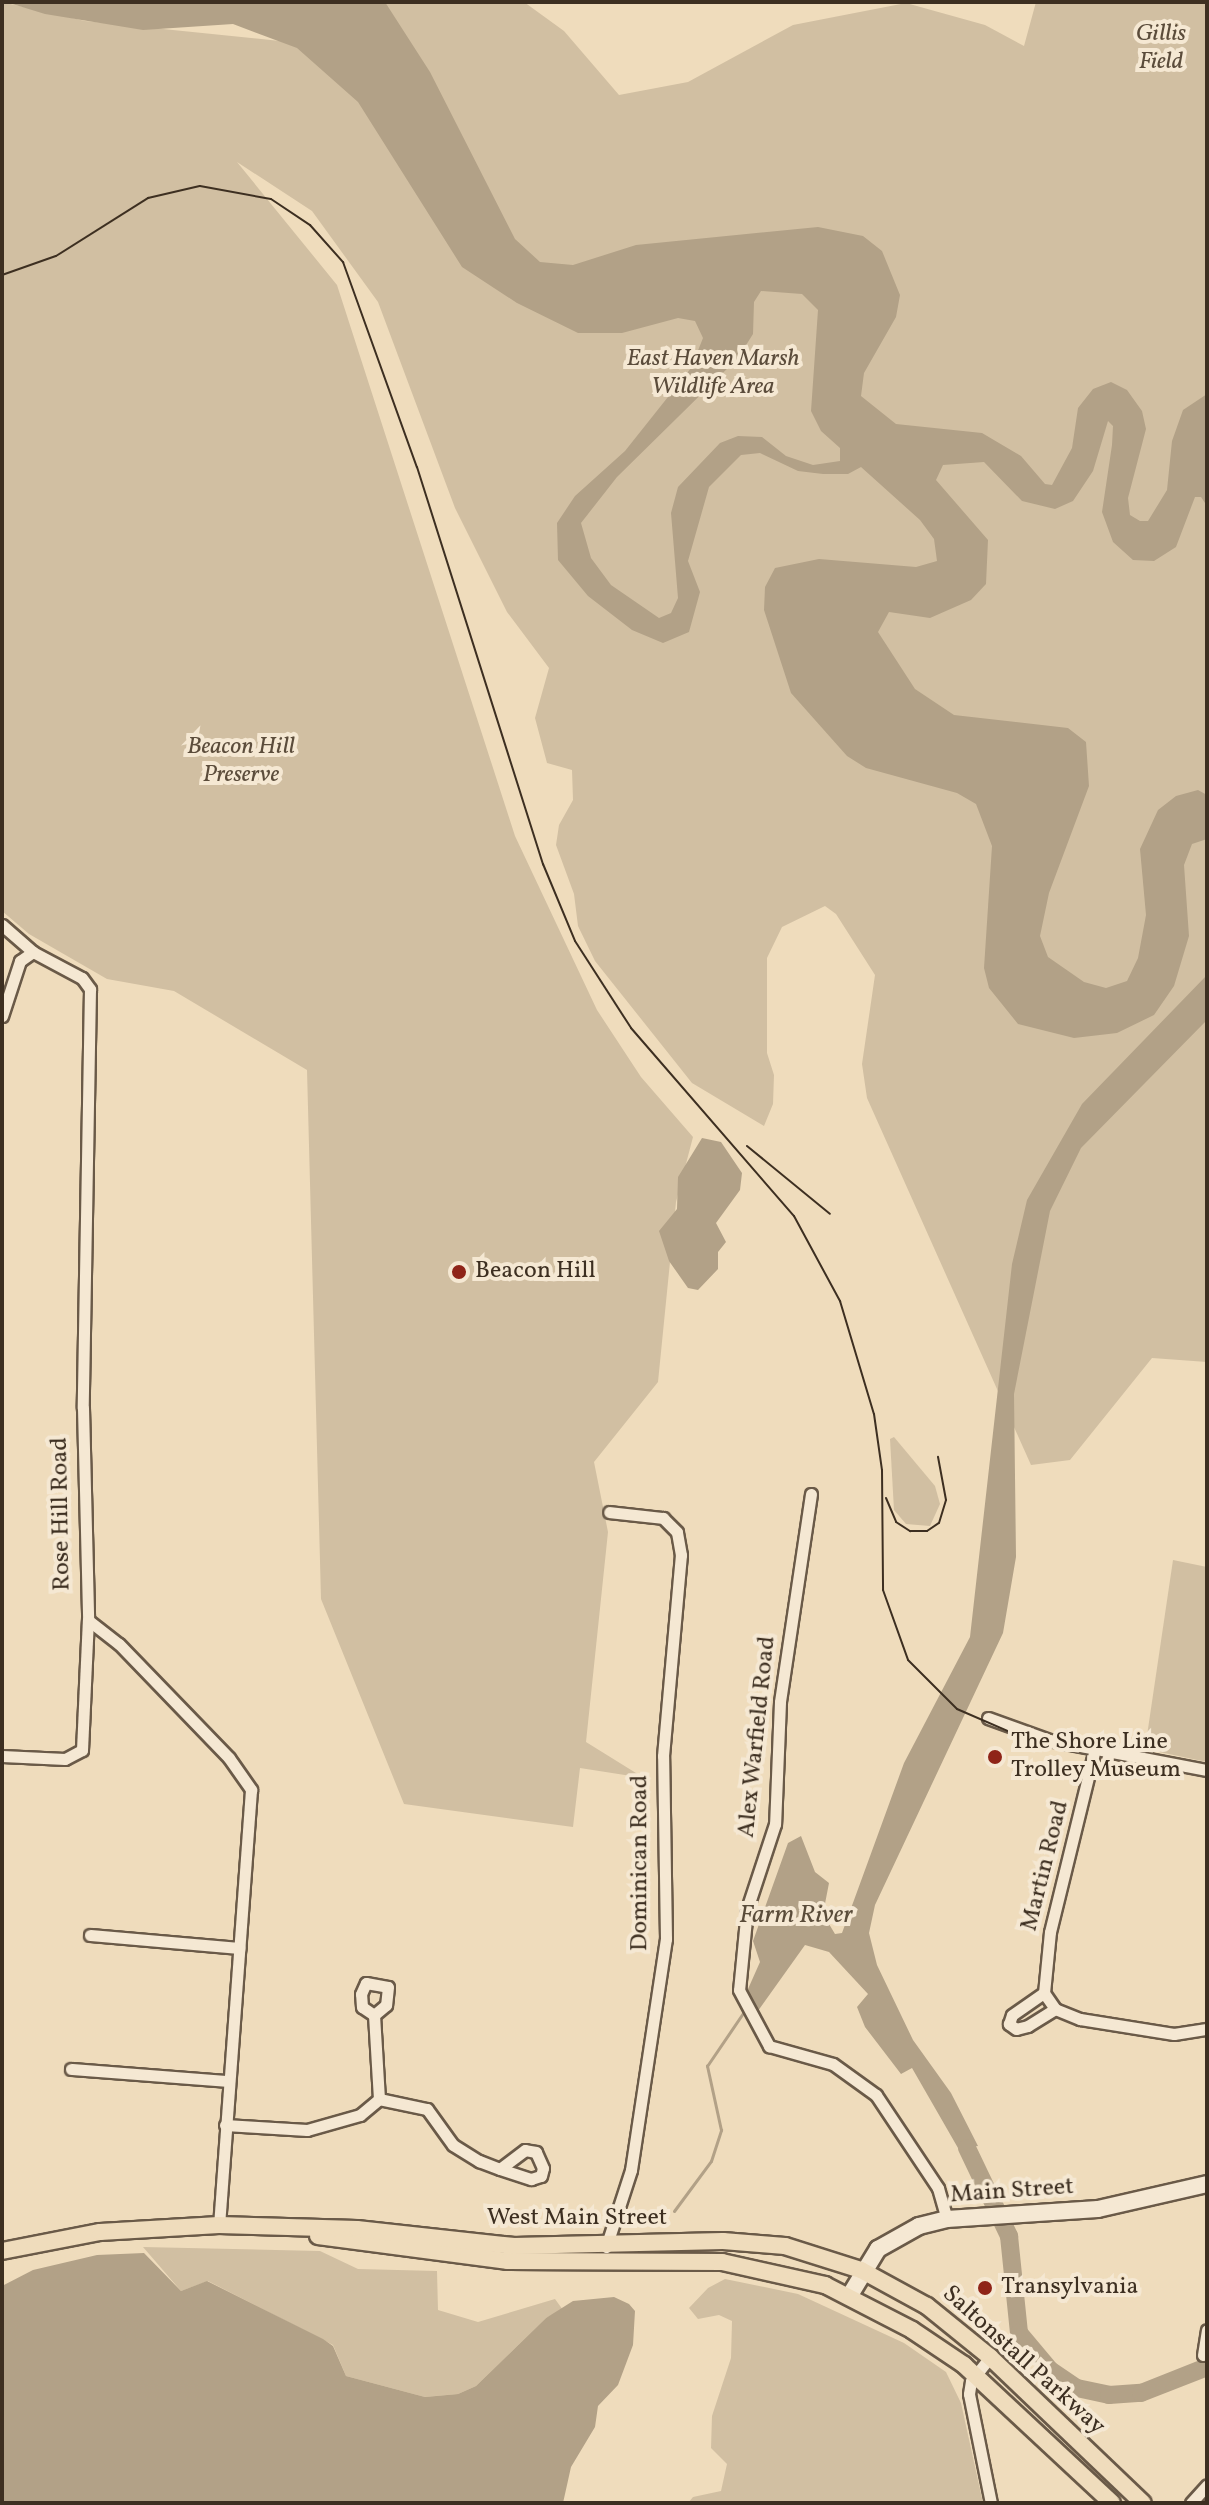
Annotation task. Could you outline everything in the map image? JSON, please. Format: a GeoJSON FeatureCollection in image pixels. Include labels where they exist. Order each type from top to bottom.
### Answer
{"type":"FeatureCollection","features":[{"type":"Feature","properties":{"kind":"main road","name":"Main Street"},"geometry":{"type":"LineString","coordinates":[[850,2295],[861,2270],[893,2236],[947,2219],[1098,2209],[1207,2184]]}},
{"type":"Feature","properties":{"kind":"main road","name":"West Main Street"},"geometry":{"type":"LineString","coordinates":[[2,2251],[100,2232],[219,2225],[289,2229],[444,2255],[606,2255],[753,2266],[850,2295]]}},
{"type":"Feature","properties":{"kind":"main road","name":"West Main Street"},"geometry":{"type":"LineString","coordinates":[[606,2255],[756,2242],[861,2270]]}},
{"type":"Feature","properties":{"kind":"main road","name":"Saltonstall Parkway"},"geometry":{"type":"LineString","coordinates":[[861,2270],[954,2326],[1143,2503]]}},
{"type":"Feature","properties":{"kind":"main road","name":"Saltonstall Parkway"},"geometry":{"type":"LineString","coordinates":[[850,2295],[939,2347],[976,2374],[1112,2503]]}},
{"type":"Feature","properties":{"kind":"main road"},"geometry":{"type":"LineString","coordinates":[[939,2347],[954,2326]]}},
{"type":"Feature","properties":{"kind":"street","name":"Rose Hill Road"},"geometry":{"type":"LineString","coordinates":[[2,925],[33,952],[69,969],[90,989],[83,1408],[88,1620],[119,1644],[229,1758],[251,1790],[227,2081],[219,2225]]}},
{"type":"Feature","properties":{"kind":"street"},"geometry":{"type":"LineString","coordinates":[[2,1016],[20,961],[33,952]]}},
{"type":"Feature","properties":{"kind":"street","name":"Alex Warfield Road"},"geometry":{"type":"LineString","coordinates":[[811,1494],[780,1702],[775,1824],[747,1909],[738,1982],[740,1997],[769,2046],[833,2064],[876,2095],[938,2188],[947,2219]]}},
{"type":"Feature","properties":{"kind":"street","name":"Dominican Road"},"geometry":{"type":"LineString","coordinates":[[606,2255],[631,2170],[666,1939],[663,1756],[681,1555],[677,1532],[663,1518],[609,1512]]}},
{"type":"Feature","properties":{"kind":"street"},"geometry":{"type":"LineString","coordinates":[[2,1756],[65,1759],[82,1750],[88,1620]]}},
{"type":"Feature","properties":{"kind":"street"},"geometry":{"type":"LineString","coordinates":[[988,1718],[1036,1737],[1207,1770]]}},
{"type":"Feature","properties":{"kind":"street","name":"Martin Road"},"geometry":{"type":"LineString","coordinates":[[1044,1993],[1050,1932],[1095,1749]]}},
{"type":"Feature","properties":{"kind":"street"},"geometry":{"type":"LineString","coordinates":[[90,1935],[239,1948]]}},
{"type":"Feature","properties":{"kind":"street"},"geometry":{"type":"LineString","coordinates":[[1055,2009],[1028,2026],[1016,2029],[1009,2024],[1012,2015],[1044,1993],[1055,2009],[1149,2031],[1207,2029]]}},
{"type":"Feature","properties":{"kind":"street"},"geometry":{"type":"LineString","coordinates":[[374,2015],[379,2099]]}},
{"type":"Feature","properties":{"kind":"street"},"geometry":{"type":"LineString","coordinates":[[71,2069],[227,2081]]}},
{"type":"Feature","properties":{"kind":"street"},"geometry":{"type":"LineString","coordinates":[[225,2125],[307,2130],[341,2123],[379,2099],[427,2109],[453,2145],[500,2169]]}},
{"type":"Feature","properties":{"kind":"street"},"geometry":{"type":"LineString","coordinates":[[1203,2355],[1207,2330]]}},
{"type":"Feature","properties":{"kind":"street"},"geometry":{"type":"LineString","coordinates":[[990,2357],[976,2374],[970,2404],[991,2503]]}},
{"type":"Feature","properties":{"kind":"street"},"geometry":{"type":"LineString","coordinates":[[1191,2503],[1207,2485]]}},
{"type":"Feature","properties":{"kind":"green space"},"geometry":{"type":"Polygon","coordinates":[[[2,2],[85,21],[280,41],[329,2],[524,2],[564,31],[619,95],[688,82],[793,25],[906,3],[985,25],[1024,46],[1036,2],[1207,2],[1207,1362],[1152,1358],[1070,1460],[1031,1465],[867,1098],[862,1064],[875,975],[836,914],[825,906],[782,927],[767,958],[767,1053],[774,1075],[773,1104],[764,1126],[692,1083],[595,961],[578,926],[574,894],[556,845],[559,825],[573,800],[572,770],[547,763],[535,718],[549,668],[507,612],[455,508],[378,302],[312,211],[237,162],[337,285],[515,836],[597,1010],[641,1077],[693,1137],[676,1202],[658,1382],[594,1462],[608,1532],[586,1742],[644,1778],[580,1768],[573,1827],[404,1804],[321,1599],[307,1070],[174,991],[107,979],[29,934],[2,911],[2,2]]]}},
{"type":"Feature","properties":{"kind":"green space"},"geometry":{"type":"Polygon","coordinates":[[[894,1437],[935,1486],[940,1504],[930,1526],[906,1524],[894,1510],[890,1439],[894,1437]]]}},
{"type":"Feature","properties":{"kind":"green space"},"geometry":{"type":"Polygon","coordinates":[[[1173,1560],[1207,1567],[1207,1762],[1145,1749],[1173,1560]]]}},
{"type":"Feature","properties":{"kind":"green space"},"geometry":{"type":"Polygon","coordinates":[[[143,2247],[320,2251],[358,2269],[437,2271],[438,2310],[478,2322],[555,2299],[563,2310],[546,2318],[476,2386],[458,2394],[425,2397],[346,2376],[333,2345],[208,2281],[181,2291],[143,2247]]]}},
{"type":"Feature","properties":{"kind":"green space"},"geometry":{"type":"Polygon","coordinates":[[[725,2279],[798,2294],[904,2343],[946,2372],[961,2403],[983,2503],[688,2503],[693,2497],[721,2491],[727,2464],[711,2448],[712,2416],[731,2358],[732,2321],[719,2315],[698,2319],[689,2308],[708,2288],[725,2279]]]}},
{"type":"Feature","properties":{"kind":"water"},"geometry":{"type":"Polygon","coordinates":[[[6,2],[385,2],[430,72],[515,239],[540,262],[573,265],[636,245],[818,227],[863,236],[882,251],[900,295],[896,317],[864,373],[861,396],[896,424],[982,433],[1021,456],[1045,484],[1052,485],[1072,448],[1078,408],[1093,389],[1111,382],[1127,390],[1142,411],[1146,429],[1128,498],[1130,515],[1140,521],[1148,521],[1167,490],[1172,441],[1183,410],[1207,394],[1207,506],[1201,497],[1195,497],[1176,547],[1154,561],[1133,560],[1113,542],[1102,512],[1112,445],[1113,426],[1108,421],[1093,471],[1073,501],[1055,509],[1022,501],[984,462],[943,465],[936,480],[988,540],[986,584],[971,600],[930,618],[889,612],[878,632],[915,689],[954,715],[1068,728],[1086,742],[1089,786],[1049,893],[1040,936],[1048,957],[1084,982],[1106,988],[1127,981],[1138,958],[1146,915],[1140,849],[1158,810],[1176,796],[1198,790],[1207,795],[1207,839],[1192,844],[1184,865],[1189,936],[1174,986],[1154,1015],[1117,1033],[1074,1038],[1018,1024],[989,988],[984,968],[992,846],[976,804],[957,793],[866,768],[847,756],[791,693],[764,610],[765,587],[775,568],[819,559],[916,567],[937,561],[934,539],[920,520],[861,467],[848,474],[823,474],[798,471],[760,453],[741,455],[709,487],[688,561],[700,592],[689,632],[663,643],[632,630],[588,596],[558,560],[557,523],[575,496],[625,451],[691,368],[703,338],[695,321],[678,318],[622,333],[578,333],[517,303],[462,267],[358,102],[297,48],[233,24],[143,30],[45,14],[6,2]],[[761,291],[754,302],[753,334],[738,358],[617,477],[581,523],[591,558],[611,585],[659,618],[671,613],[678,598],[671,513],[678,487],[720,443],[738,436],[762,437],[786,456],[813,465],[840,461],[840,448],[821,431],[811,411],[818,310],[802,294],[761,291]]]}},
{"type":"Feature","properties":{"kind":"water"},"geometry":{"type":"Polygon","coordinates":[[[1207,975],[1207,1020],[1081,1148],[1050,1211],[1014,1394],[1016,1557],[1003,1633],[875,1905],[869,1933],[877,1965],[913,2040],[951,2093],[978,2146],[958,2148],[912,2068],[901,2074],[865,2027],[857,2007],[868,1994],[829,1952],[805,1945],[755,2015],[744,1998],[760,1962],[753,1941],[788,1843],[801,1836],[815,1872],[829,1883],[823,1914],[835,1934],[842,1933],[904,1763],[970,1637],[1012,1264],[1027,1200],[1082,1104],[1207,975]]]}},
{"type":"Feature","properties":{"kind":"water"},"geometry":{"type":"Polygon","coordinates":[[[702,1138],[721,1142],[742,1173],[740,1190],[716,1223],[726,1242],[718,1252],[718,1269],[698,1290],[688,1288],[669,1261],[659,1231],[677,1209],[678,1177],[702,1138]]]}},
{"type":"Feature","properties":{"kind":"water"},"geometry":{"type":"Polygon","coordinates":[[[144,2253],[181,2291],[207,2281],[323,2339],[333,2346],[346,2376],[425,2397],[458,2394],[476,2386],[546,2318],[573,2301],[614,2297],[629,2304],[635,2311],[633,2345],[618,2385],[598,2406],[595,2427],[571,2467],[563,2503],[2,2503],[2,2286],[33,2270],[97,2255],[144,2253]]]}},
{"type":"Feature","properties":{"kind":"waterway","name":"Farm River"},"geometry":{"type":"LineString","coordinates":[[674,2211],[711,2161],[721,2130],[707,2066],[745,2010]]}},
{"type":"Feature","properties":{"kind":"waterway","name":"Farm River"},"geometry":{"type":"LineString","coordinates":[[967,2148],[1009,2236],[1019,2333],[1050,2370],[1077,2388],[1109,2395],[1141,2393],[1207,2367]]}},
{"type":"Feature","properties":{"kind":"tram line"},"geometry":{"type":"LineString","coordinates":[[2,275],[56,256],[148,198],[200,186],[271,199],[310,225],[343,262],[417,467],[543,864],[575,941],[631,1028],[794,1216],[840,1301],[874,1414],[882,1470],[883,1590],[908,1660],[957,1709],[1017,1735]]}},
{"type":"Feature","properties":{"kind":"tram line"},"geometry":{"type":"LineString","coordinates":[[747,1146],[830,1214]]}},
{"type":"Feature","properties":{"kind":"tram line"},"geometry":{"type":"LineString","coordinates":[[886,1498],[896,1522],[910,1531],[927,1531],[939,1523],[946,1500],[938,1457]]}},
{"type":"Feature","properties":{"kind":"place","name":"Beacon Hill"},"geometry":{"type":"Point","coordinates":[459,1272]}},
{"type":"Feature","properties":{"kind":"place","name":"The Shore Line Trolley Museum"},"geometry":{"type":"Point","coordinates":[995,1757]}},
{"type":"Feature","properties":{"kind":"place","name":"Transylvania"},"geometry":{"type":"Point","coordinates":[985,2288]}},
{"type":"Feature","properties":{"kind":"park label","name":"Gillis Field"},"geometry":{"type":"Point","coordinates":[1161,49]}},
{"type":"Feature","properties":{"kind":"park label","name":"East Haven Marsh Wildlife Area"},"geometry":{"type":"Point","coordinates":[713,374]}},
{"type":"Feature","properties":{"kind":"park label","name":"Beacon Hill Preserve"},"geometry":{"type":"Point","coordinates":[241,762]}}]}
